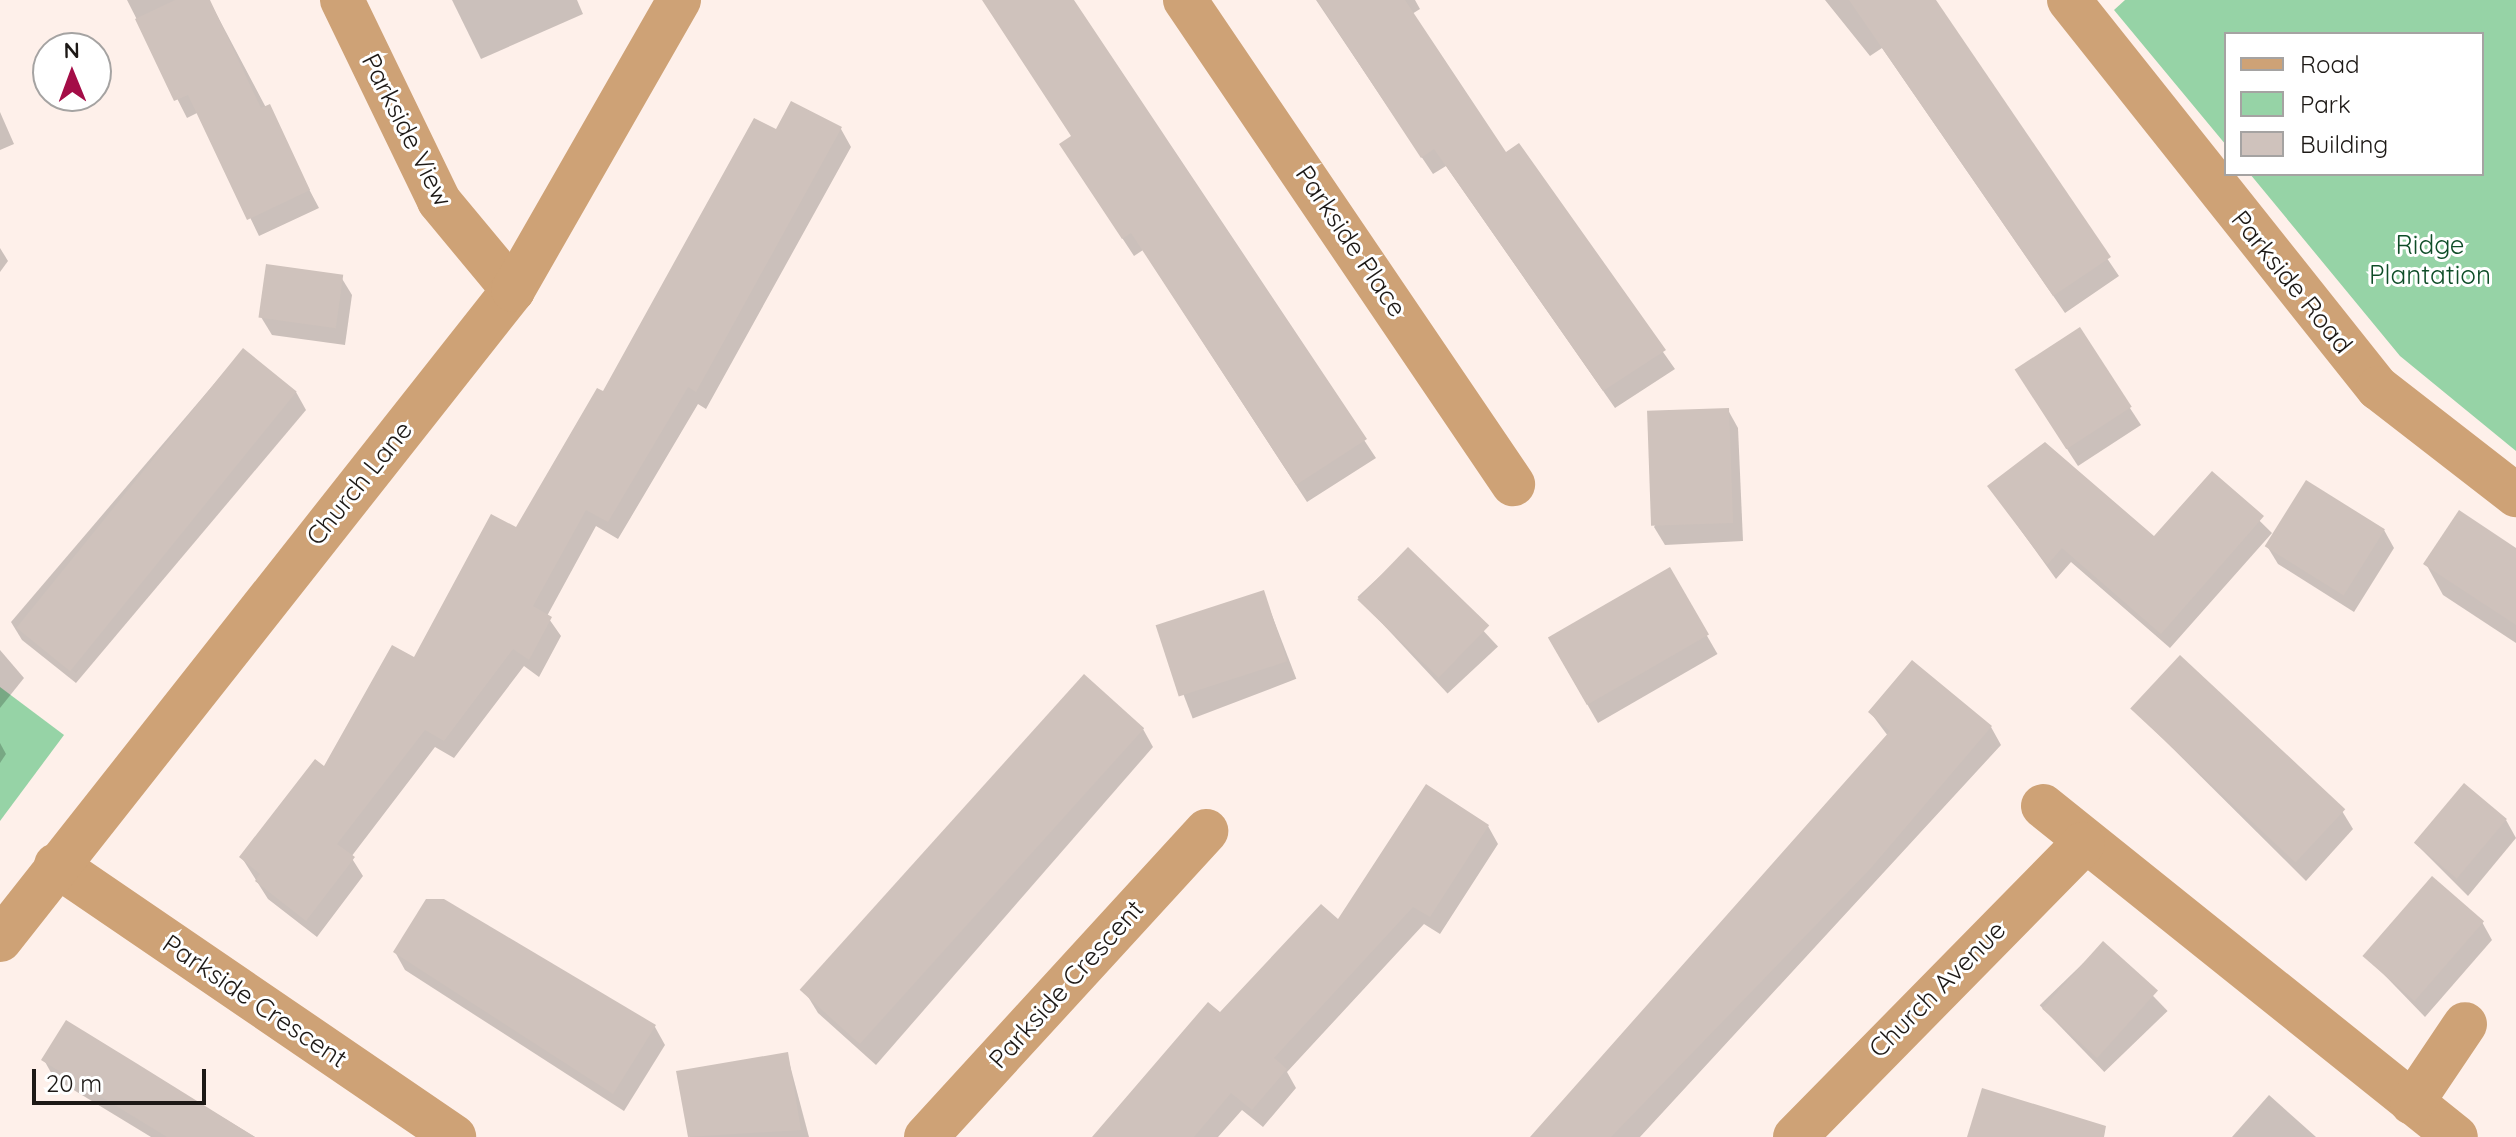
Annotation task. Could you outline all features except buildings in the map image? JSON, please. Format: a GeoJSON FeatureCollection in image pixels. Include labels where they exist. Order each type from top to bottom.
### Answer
{"type":"FeatureCollection","features":[{"type":"Feature","properties":{"kind":"street","name":"Parkside View"},"geometry":{"type":"LineString","coordinates":[[342,0],[439,201],[513,290]]}},
{"type":"Feature","properties":{"kind":"street","name":"Church Lane"},"geometry":{"type":"LineString","coordinates":[[0,940],[56,865],[513,290],[679,0]]}},
{"type":"Feature","properties":{"kind":"street","name":"Parkside Place"},"geometry":{"type":"LineString","coordinates":[[1185,0],[1513,484]]}},
{"type":"Feature","properties":{"kind":"street","name":"Parkside Road"},"geometry":{"type":"LineString","coordinates":[[2069,0],[2378,388],[2516,495]]}},
{"type":"Feature","properties":{"kind":"street"},"geometry":{"type":"LineString","coordinates":[[2043,806],[2083,844],[2456,1137]]}},
{"type":"Feature","properties":{"kind":"street","name":"Parkside Crescent"},"geometry":{"type":"LineString","coordinates":[[926,1137],[1206,831]]}},
{"type":"Feature","properties":{"kind":"street","name":"Church Avenue"},"geometry":{"type":"LineString","coordinates":[[1795,1137],[2083,844]]}},
{"type":"Feature","properties":{"kind":"street","name":"Parkside Crescent"},"geometry":{"type":"LineString","coordinates":[[56,865],[454,1137]]}},
{"type":"Feature","properties":{"kind":"street"},"geometry":{"type":"LineString","coordinates":[[2412,1103],[2465,1024]]}},
{"type":"Feature","properties":{"kind":"green space","name":"Ridge Plantation"},"geometry":{"type":"Polygon","coordinates":[[[2125,0],[2516,0],[2516,451],[2400,356],[2252,176],[2484,176],[2484,32],[2224,32],[2224,143],[2114,10],[2125,0]]]}},
{"type":"Feature","properties":{"kind":"green space"},"geometry":{"type":"Polygon","coordinates":[[[0,687],[64,735],[0,821],[0,687]]]}}]}
